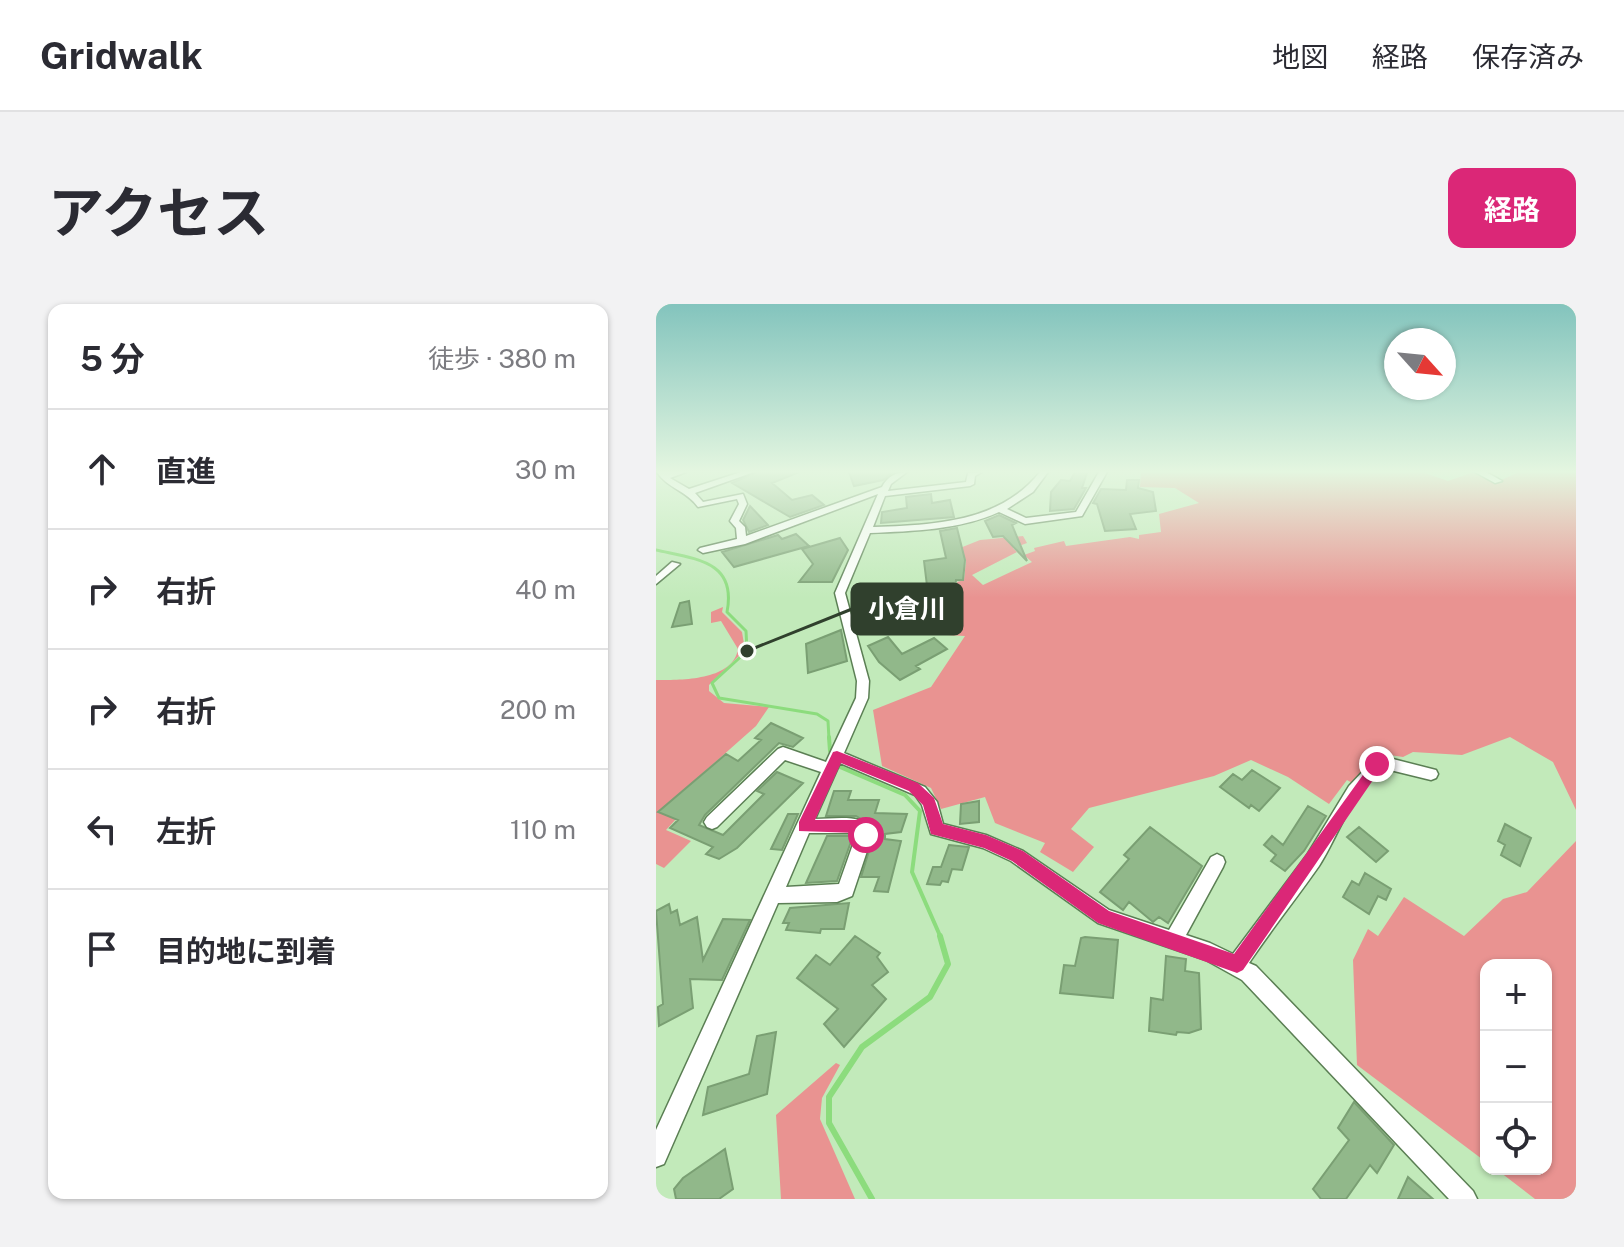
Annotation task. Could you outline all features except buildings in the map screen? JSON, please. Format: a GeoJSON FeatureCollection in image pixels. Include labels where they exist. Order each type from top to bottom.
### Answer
{"type":"FeatureCollection","features":[{"type":"Feature","properties":{"kind":"street"},"geometry":{"type":"LineString","coordinates":[[738,514],[734,521],[740,527],[742,542]]}},
{"type":"Feature","properties":{"kind":"street"},"geometry":{"type":"LineString","coordinates":[[703,550],[742,542],[814,514]]}},
{"type":"Feature","properties":{"kind":"street"},"geometry":{"type":"LineString","coordinates":[[656,1156],[834,763],[863,689],[840,593],[873,514]]}},
{"type":"Feature","properties":{"kind":"street"},"geometry":{"type":"LineString","coordinates":[[865,530],[974,518],[986,514]]}},
{"type":"Feature","properties":{"kind":"street"},"geometry":{"type":"LineString","coordinates":[[1010,514],[1025,521],[1085,514]]}},
{"type":"Feature","properties":{"kind":"street"},"geometry":{"type":"LineString","coordinates":[[656,581],[675,564]]}},
{"type":"Feature","properties":{"kind":"street"},"geometry":{"type":"LineString","coordinates":[[712,822],[783,753],[834,763],[920,791],[929,802],[937,829],[997,846],[1017,856],[1104,917],[1237,964],[1267,989],[1465,1199]]}},
{"type":"Feature","properties":{"kind":"street"},"geometry":{"type":"LineString","coordinates":[[1237,964],[1288,889],[1316,856],[1331,826],[1371,770],[1385,763],[1431,774]]}},
{"type":"Feature","properties":{"kind":"street"},"geometry":{"type":"LineString","coordinates":[[774,895],[837,894],[846,890],[866,830],[860,826],[805,826]]}},
{"type":"Feature","properties":{"kind":"street"},"geometry":{"type":"LineString","coordinates":[[1173,941],[1217,862]]}},
{"type":"Feature","properties":{"kind":"shaded area"},"geometry":{"type":"Polygon","coordinates":[[[1159,514],[1576,514],[1576,810],[1553,762],[1510,737],[1462,755],[1413,752],[1403,757],[1369,758],[1354,784],[1347,780],[1329,804],[1288,777],[1251,760],[1214,776],[1089,808],[1071,829],[1094,847],[1073,872],[1040,852],[1045,843],[995,823],[985,797],[941,809],[931,788],[882,766],[873,710],[931,687],[965,636],[929,634],[943,605],[928,604],[929,595],[958,593],[957,582],[964,580],[966,561],[960,548],[980,540],[1023,536],[1027,543],[1013,548],[1017,552],[972,575],[983,585],[1032,562],[1024,555],[1035,551],[1034,548],[1064,541],[1066,546],[1130,537],[1139,539],[1139,535],[1161,532],[1159,514]]]}},
{"type":"Feature","properties":{"kind":"shaded area"},"geometry":{"type":"Polygon","coordinates":[[[723,607],[722,612],[742,632],[745,650],[709,685],[709,691],[724,703],[769,707],[756,726],[659,812],[676,819],[666,830],[691,841],[664,868],[656,864],[656,680],[678,680],[716,673],[734,660],[738,649],[721,621],[711,623],[711,612],[723,607]]]}},
{"type":"Feature","properties":{"kind":"shaded area"},"geometry":{"type":"Polygon","coordinates":[[[1576,841],[1576,1199],[1535,1199],[1504,1175],[1552,1175],[1552,959],[1480,959],[1480,1157],[1357,1065],[1353,960],[1368,929],[1378,936],[1404,897],[1464,936],[1503,899],[1527,892],[1576,841]]]}},
{"type":"Feature","properties":{"kind":"shaded area"},"geometry":{"type":"Polygon","coordinates":[[[836,1063],[840,1065],[822,1098],[820,1119],[855,1199],[781,1199],[776,1115],[836,1063]]]}},
{"type":"Feature","properties":{"kind":"waterway"},"geometry":{"type":"LineString","coordinates":[[656,550],[710,565],[726,582],[727,612],[746,631],[747,651],[712,683],[719,698],[817,714],[828,721],[829,739]]}},
{"type":"Feature","properties":{"kind":"waterway"},"geometry":{"type":"LineString","coordinates":[[829,737],[830,751]]}},
{"type":"Feature","properties":{"kind":"waterway"},"geometry":{"type":"LineString","coordinates":[[840,767],[905,795],[920,811],[912,872],[941,938]]}},
{"type":"Feature","properties":{"kind":"waterway"},"geometry":{"type":"LineString","coordinates":[[872,1199],[829,1123],[829,1097],[862,1047],[930,997],[948,964],[940,936]]}},
{"type":"Feature","properties":{"kind":"place","name":"小倉川"},"geometry":{"type":"Point","coordinates":[747,651]}},
{"type":"Feature","properties":{"kind":"route"},"geometry":{"type":"LineString","coordinates":[[866,835],[866,830],[860,826],[805,826],[837,756],[913,787],[926,796],[937,829],[972,837],[1017,856],[1104,917],[1237,964],[1288,889],[1316,856],[1331,826],[1377,764]]}}]}
